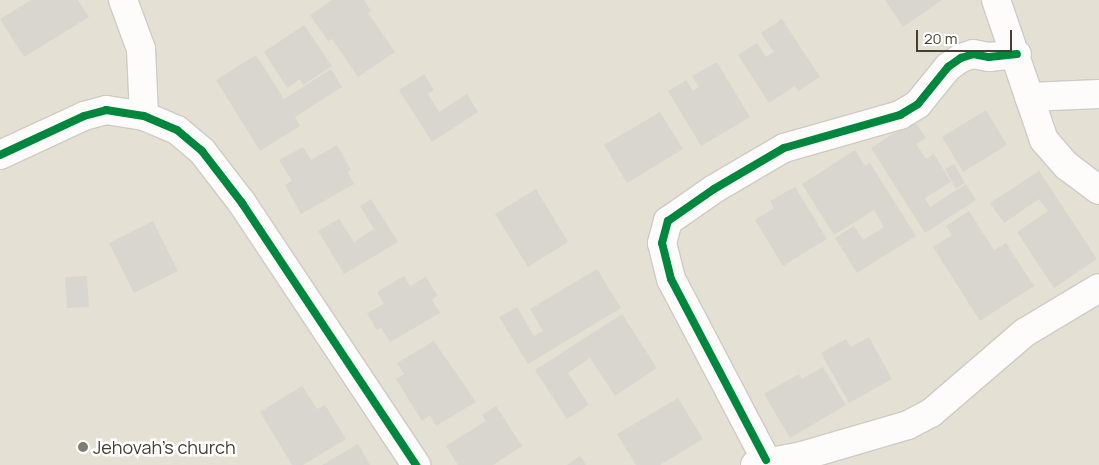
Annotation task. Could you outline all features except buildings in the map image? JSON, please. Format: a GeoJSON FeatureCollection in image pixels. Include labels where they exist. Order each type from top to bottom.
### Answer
{"type":"FeatureCollection","features":[{"type":"Feature","properties":{"kind":"street"},"geometry":{"type":"LineString","coordinates":[[123,0],[141,49],[144,116]]}},
{"type":"Feature","properties":{"kind":"street"},"geometry":{"type":"LineString","coordinates":[[996,0],[1017,54],[1036,123],[1054,154],[1099,190]]}},
{"type":"Feature","properties":{"kind":"street"},"geometry":{"type":"LineString","coordinates":[[1017,54],[989,57],[973,54],[961,58],[948,67],[918,104],[900,115],[784,148],[714,189],[668,221],[662,243],[671,280],[761,463],[802,456],[908,424],[931,414],[1024,333],[1099,288]]}},
{"type":"Feature","properties":{"kind":"street"},"geometry":{"type":"LineString","coordinates":[[1029,97],[1099,94]]}},
{"type":"Feature","properties":{"kind":"street"},"geometry":{"type":"LineString","coordinates":[[0,155],[84,116],[106,110],[144,116],[177,130],[202,151],[216,170],[416,465]]}},
{"type":"Feature","properties":{"kind":"shaded area"},"geometry":{"type":"Polygon","coordinates":[[[0,0],[1099,0],[1099,465],[0,465],[0,0]]]}},
{"type":"Feature","properties":{"kind":"cycle path"},"geometry":{"type":"LineString","coordinates":[[766,460],[671,279],[662,243],[668,221],[714,189],[784,148],[900,115],[918,104],[948,67],[961,58],[973,54],[989,57],[1017,54]]}},
{"type":"Feature","properties":{"kind":"cycle path"},"geometry":{"type":"LineString","coordinates":[[0,155],[84,116],[106,110],[144,116],[177,130],[202,151],[242,203],[416,465]]}},
{"type":"Feature","properties":{"kind":"place","name":"Jehovah's church"},"geometry":{"type":"Point","coordinates":[83,447]}}]}
